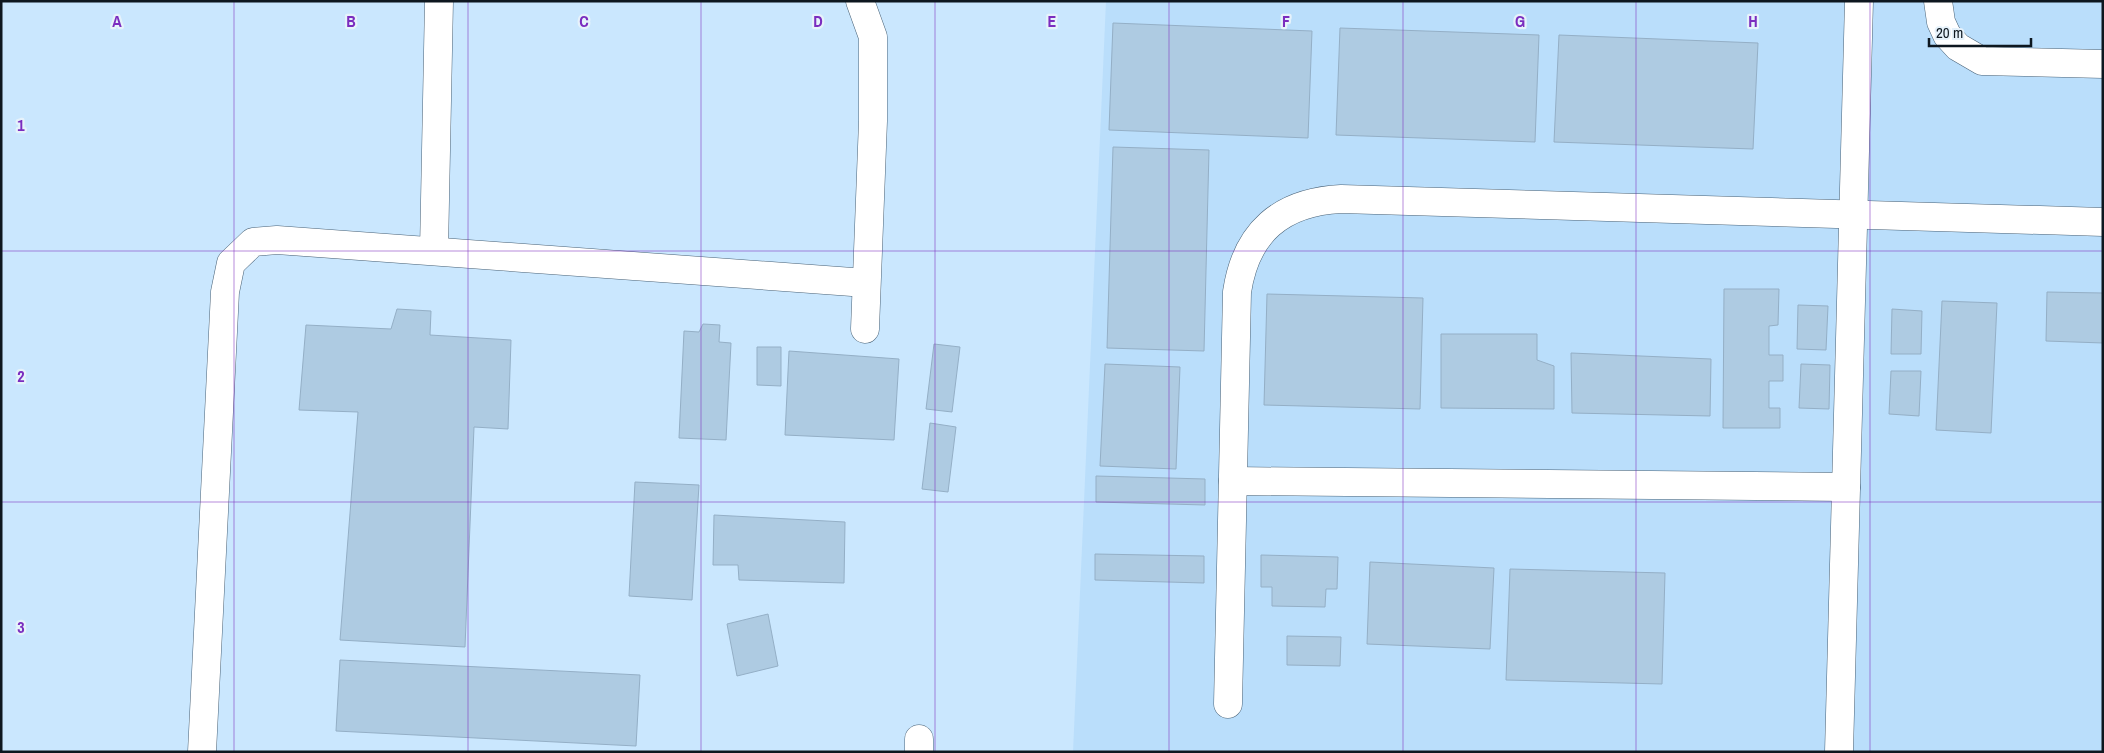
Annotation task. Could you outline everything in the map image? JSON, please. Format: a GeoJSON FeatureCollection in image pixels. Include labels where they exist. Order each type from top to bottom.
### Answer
{"type":"FeatureCollection","features":[{"type":"Feature","properties":{"kind":"street"},"geometry":{"type":"LineString","coordinates":[[434,250],[439,1]]}},
{"type":"Feature","properties":{"kind":"street"},"geometry":{"type":"LineString","coordinates":[[860,1],[873,37],[873,121],[865,329]]}},
{"type":"Feature","properties":{"kind":"street"},"geometry":{"type":"LineString","coordinates":[[1840,752],[1859,1]]}},
{"type":"Feature","properties":{"kind":"street"},"geometry":{"type":"LineString","coordinates":[[1938,1],[1941,22],[1948,36],[1958,47],[1982,60],[2103,64]]}},
{"type":"Feature","properties":{"kind":"street"},"geometry":{"type":"LineString","coordinates":[[1228,704],[1237,292],[1240,270],[1249,250],[1261,232],[1278,217],[1297,206],[1318,200],[1341,199],[2103,222]]}},
{"type":"Feature","properties":{"kind":"street"},"geometry":{"type":"LineString","coordinates":[[202,752],[225,292],[231,263],[253,242],[277,240],[434,250],[866,283]]}},
{"type":"Feature","properties":{"kind":"street"},"geometry":{"type":"LineString","coordinates":[[1233,482],[1846,487]]}},
{"type":"Feature","properties":{"kind":"shaded area"},"geometry":{"type":"Polygon","coordinates":[[[1106,1],[2103,1],[2103,752],[1073,752],[1106,1]]]}},
{"type":"Feature","properties":{"kind":"building"},"geometry":{"type":"Polygon","coordinates":[[[1113,23],[1312,31],[1308,138],[1109,130],[1113,23]]]}},
{"type":"Feature","properties":{"kind":"building"},"geometry":{"type":"Polygon","coordinates":[[[1340,28],[1539,35],[1535,142],[1336,135],[1340,28]]]}},
{"type":"Feature","properties":{"kind":"building"},"geometry":{"type":"Polygon","coordinates":[[[1559,35],[1758,43],[1753,149],[1554,142],[1559,35]]]}},
{"type":"Feature","properties":{"kind":"building"},"geometry":{"type":"Polygon","coordinates":[[[1113,147],[1209,150],[1204,351],[1107,348],[1113,147]]]}},
{"type":"Feature","properties":{"kind":"building"},"geometry":{"type":"Polygon","coordinates":[[[1724,289],[1779,289],[1778,325],[1769,326],[1769,355],[1783,355],[1783,381],[1769,381],[1769,408],[1780,408],[1780,428],[1723,428],[1724,289]]]}},
{"type":"Feature","properties":{"kind":"building"},"geometry":{"type":"Polygon","coordinates":[[[2047,292],[2103,293],[2103,343],[2046,341],[2047,292]]]}},
{"type":"Feature","properties":{"kind":"building"},"geometry":{"type":"Polygon","coordinates":[[[1267,294],[1423,298],[1420,409],[1264,405],[1267,294]]]}},
{"type":"Feature","properties":{"kind":"building"},"geometry":{"type":"Polygon","coordinates":[[[1942,301],[1997,303],[1991,433],[1936,430],[1942,301]]]}},
{"type":"Feature","properties":{"kind":"building"},"geometry":{"type":"Polygon","coordinates":[[[1798,305],[1828,306],[1826,350],[1797,349],[1798,305]]]}},
{"type":"Feature","properties":{"kind":"building"},"geometry":{"type":"Polygon","coordinates":[[[397,309],[431,311],[430,335],[511,340],[508,429],[474,427],[465,647],[340,640],[358,412],[299,410],[306,325],[391,329],[397,309]]]}},
{"type":"Feature","properties":{"kind":"building"},"geometry":{"type":"Polygon","coordinates":[[[1892,309],[1922,311],[1921,354],[1891,354],[1892,309]]]}},
{"type":"Feature","properties":{"kind":"building"},"geometry":{"type":"Polygon","coordinates":[[[703,324],[720,325],[719,342],[731,343],[726,440],[679,438],[684,331],[699,332],[703,324]]]}},
{"type":"Feature","properties":{"kind":"building"},"geometry":{"type":"Polygon","coordinates":[[[1441,334],[1537,334],[1537,360],[1554,366],[1554,409],[1441,408],[1441,334]]]}},
{"type":"Feature","properties":{"kind":"building"},"geometry":{"type":"Polygon","coordinates":[[[934,344],[960,347],[952,412],[926,409],[934,344]]]}},
{"type":"Feature","properties":{"kind":"building"},"geometry":{"type":"Polygon","coordinates":[[[757,347],[781,347],[781,386],[757,385],[757,347]]]}},
{"type":"Feature","properties":{"kind":"building"},"geometry":{"type":"Polygon","coordinates":[[[789,351],[899,359],[894,440],[785,435],[789,351]]]}},
{"type":"Feature","properties":{"kind":"building"},"geometry":{"type":"Polygon","coordinates":[[[1571,353],[1711,359],[1710,416],[1572,413],[1571,353]]]}},
{"type":"Feature","properties":{"kind":"building"},"geometry":{"type":"Polygon","coordinates":[[[1105,364],[1180,367],[1176,469],[1100,466],[1105,364]]]}},
{"type":"Feature","properties":{"kind":"building"},"geometry":{"type":"Polygon","coordinates":[[[1801,364],[1830,365],[1829,409],[1799,408],[1801,364]]]}},
{"type":"Feature","properties":{"kind":"building"},"geometry":{"type":"Polygon","coordinates":[[[1891,371],[1921,371],[1919,416],[1889,414],[1891,371]]]}},
{"type":"Feature","properties":{"kind":"building"},"geometry":{"type":"Polygon","coordinates":[[[930,423],[956,427],[948,492],[922,489],[930,423]]]}},
{"type":"Feature","properties":{"kind":"building"},"geometry":{"type":"Polygon","coordinates":[[[1096,476],[1205,479],[1205,505],[1096,502],[1096,476]]]}},
{"type":"Feature","properties":{"kind":"building"},"geometry":{"type":"Polygon","coordinates":[[[635,482],[699,485],[692,600],[629,596],[635,482]]]}},
{"type":"Feature","properties":{"kind":"building"},"geometry":{"type":"Polygon","coordinates":[[[714,515],[845,522],[844,583],[739,580],[738,565],[713,565],[714,515]]]}},
{"type":"Feature","properties":{"kind":"building"},"geometry":{"type":"Polygon","coordinates":[[[1095,554],[1204,556],[1204,583],[1095,580],[1095,554]]]}},
{"type":"Feature","properties":{"kind":"building"},"geometry":{"type":"Polygon","coordinates":[[[1261,555],[1338,557],[1337,589],[1326,589],[1325,607],[1272,606],[1272,587],[1261,587],[1261,555]]]}},
{"type":"Feature","properties":{"kind":"building"},"geometry":{"type":"Polygon","coordinates":[[[1370,562],[1494,568],[1490,649],[1367,644],[1370,562]]]}},
{"type":"Feature","properties":{"kind":"building"},"geometry":{"type":"Polygon","coordinates":[[[1510,569],[1665,573],[1662,684],[1506,680],[1510,569]]]}},
{"type":"Feature","properties":{"kind":"building"},"geometry":{"type":"Polygon","coordinates":[[[768,614],[778,666],[737,676],[727,624],[768,614]]]}},
{"type":"Feature","properties":{"kind":"building"},"geometry":{"type":"Polygon","coordinates":[[[1287,636],[1341,637],[1340,666],[1287,665],[1287,636]]]}},
{"type":"Feature","properties":{"kind":"building"},"geometry":{"type":"Polygon","coordinates":[[[340,660],[640,675],[636,746],[336,731],[340,660]]]}}]}
